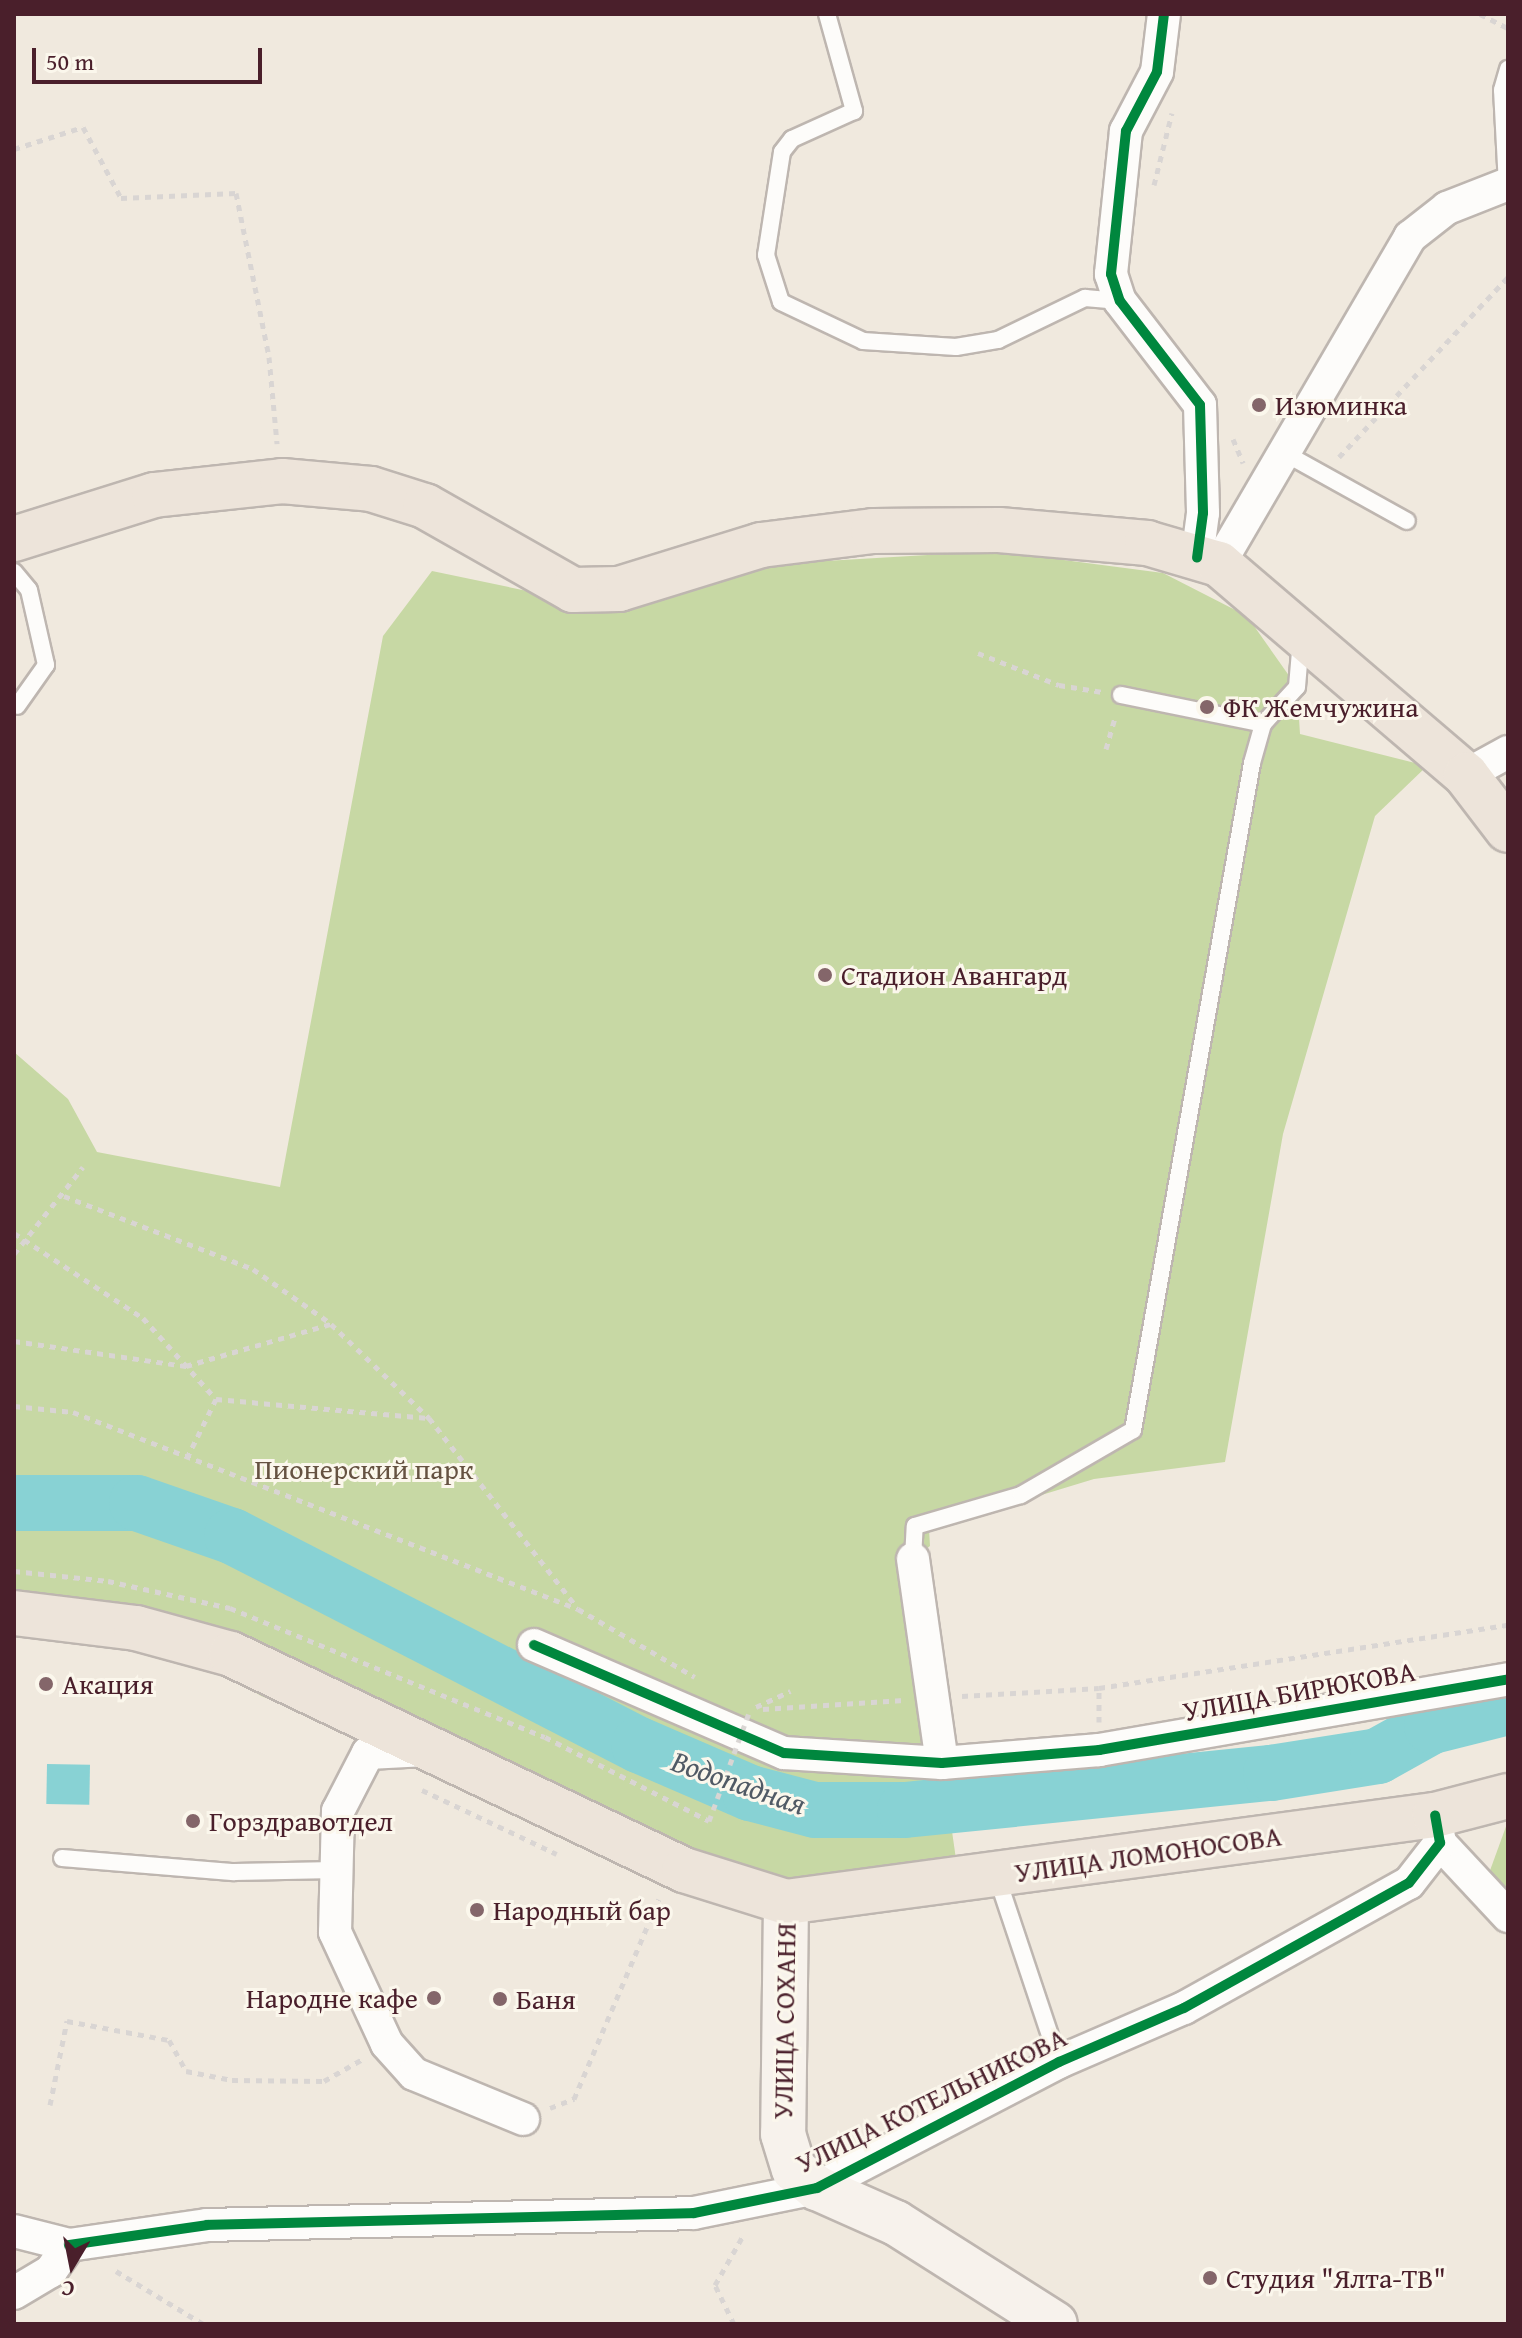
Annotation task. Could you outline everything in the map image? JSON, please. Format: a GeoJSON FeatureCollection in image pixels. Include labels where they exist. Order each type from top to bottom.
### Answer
{"type":"FeatureCollection","features":[{"type":"Feature","properties":{"kind":"main road"},"geometry":{"type":"LineString","coordinates":[[14,539],[154,495],[282,481],[371,489],[425,506],[573,590],[619,589],[761,545],[873,531],[999,530],[1147,543],[1208,561],[1301,634],[1466,775],[1508,830]]}},
{"type":"Feature","properties":{"kind":"main road"},"geometry":{"type":"LineString","coordinates":[[14,1613],[190,1639],[434,1749],[684,1870],[786,1902]]}},
{"type":"Feature","properties":{"kind":"main road"},"geometry":{"type":"LineString","coordinates":[[14,1629],[193,1654],[338,1721],[434,1749]]}},
{"type":"Feature","properties":{"kind":"main road","name":"УЛИЦА ЛОМОНОСОВА"},"geometry":{"type":"LineString","coordinates":[[786,1902],[996,1874],[1437,1829],[1508,1796]]}},
{"type":"Feature","properties":{"kind":"main road","name":"УЛИЦА СОХАНЯ"},"geometry":{"type":"LineString","coordinates":[[786,1902],[783,2134],[794,2169],[817,2188],[896,2223],[1055,2324]]}},
{"type":"Feature","properties":{"kind":"street"},"geometry":{"type":"LineString","coordinates":[[1164,14],[1157,72],[1126,131],[1111,274],[1120,301],[1200,405],[1203,513],[1208,561]]}},
{"type":"Feature","properties":{"kind":"street"},"geometry":{"type":"LineString","coordinates":[[1208,561],[1286,454],[1410,237],[1447,208],[1507,185]]}},
{"type":"Feature","properties":{"kind":"street"},"geometry":{"type":"LineString","coordinates":[[1466,775],[1508,752]]}},
{"type":"Feature","properties":{"kind":"street"},"geometry":{"type":"LineString","coordinates":[[913,1559],[942,1763]]}},
{"type":"Feature","properties":{"kind":"street","name":"УЛИЦА БИРЮКОВА"},"geometry":{"type":"LineString","coordinates":[[534,1645],[784,1753],[942,1763],[1099,1750],[1508,1679]]}},
{"type":"Feature","properties":{"kind":"street"},"geometry":{"type":"LineString","coordinates":[[434,1749],[368,1753],[338,1811],[335,1932],[387,2044],[414,2074],[523,2119]]}},
{"type":"Feature","properties":{"kind":"street"},"geometry":{"type":"LineString","coordinates":[[1437,1829],[1508,1916]]}},
{"type":"Feature","properties":{"kind":"street","name":"УЛИЦА КОТЕЛЬНИКОВА"},"geometry":{"type":"LineString","coordinates":[[69,2245],[207,2225],[694,2213],[817,2188],[1059,2062],[1184,2008],[1409,1883],[1437,1829]]}},
{"type":"Feature","properties":{"kind":"street"},"geometry":{"type":"LineString","coordinates":[[14,2231],[69,2245],[51,2271],[14,2293]]}},
{"type":"Feature","properties":{"kind":"lane"},"geometry":{"type":"LineString","coordinates":[[827,14],[854,111],[792,139],[782,152],[766,255],[781,302],[863,341],[956,347],[998,340],[1085,298],[1120,301]]}},
{"type":"Feature","properties":{"kind":"lane"},"geometry":{"type":"LineString","coordinates":[[1507,185],[1502,90],[1508,69]]}},
{"type":"Feature","properties":{"kind":"lane"},"geometry":{"type":"LineString","coordinates":[[1286,454],[1407,521]]}},
{"type":"Feature","properties":{"kind":"lane"},"geometry":{"type":"LineString","coordinates":[[14,572],[29,590],[46,665],[17,706]]}},
{"type":"Feature","properties":{"kind":"lane"},"geometry":{"type":"LineString","coordinates":[[913,1559],[915,1526],[1021,1495],[1089,1462],[1133,1430],[1263,724],[1297,687],[1301,634]]}},
{"type":"Feature","properties":{"kind":"lane"},"geometry":{"type":"LineString","coordinates":[[1121,695],[1263,724]]}},
{"type":"Feature","properties":{"kind":"lane"},"geometry":{"type":"LineString","coordinates":[[62,1858],[234,1872],[336,1870]]}},
{"type":"Feature","properties":{"kind":"lane"},"geometry":{"type":"LineString","coordinates":[[996,1874],[1059,2062]]}},
{"type":"Feature","properties":{"kind":"path"},"geometry":{"type":"LineString","coordinates":[[1480,14],[1508,28]]}},
{"type":"Feature","properties":{"kind":"path"},"geometry":{"type":"LineString","coordinates":[[1150,202],[1175,101]]}},
{"type":"Feature","properties":{"kind":"path"},"geometry":{"type":"LineString","coordinates":[[14,149],[83,127],[121,198],[236,193],[269,357],[282,481]]}},
{"type":"Feature","properties":{"kind":"path"},"geometry":{"type":"LineString","coordinates":[[1320,473],[1508,277]]}},
{"type":"Feature","properties":{"kind":"path"},"geometry":{"type":"LineString","coordinates":[[1226,427],[1245,468]]}},
{"type":"Feature","properties":{"kind":"path"},"geometry":{"type":"LineString","coordinates":[[978,653],[1059,685],[1121,695],[1106,749]]}},
{"type":"Feature","properties":{"kind":"path"},"geometry":{"type":"LineString","coordinates":[[14,1254],[30,1242],[83,1167]]}},
{"type":"Feature","properties":{"kind":"path"},"geometry":{"type":"LineString","coordinates":[[64,1196],[253,1269],[331,1324],[429,1418],[578,1609]]}},
{"type":"Feature","properties":{"kind":"path"},"geometry":{"type":"LineString","coordinates":[[14,1233],[143,1318],[216,1399],[429,1418]]}},
{"type":"Feature","properties":{"kind":"path"},"geometry":{"type":"LineString","coordinates":[[14,1341],[186,1366],[331,1324]]}},
{"type":"Feature","properties":{"kind":"path"},"geometry":{"type":"LineString","coordinates":[[188,1457],[216,1399]]}},
{"type":"Feature","properties":{"kind":"path"},"geometry":{"type":"LineString","coordinates":[[14,1406],[73,1412],[578,1609],[710,1686]]}},
{"type":"Feature","properties":{"kind":"path"},"geometry":{"type":"LineString","coordinates":[[14,1571],[108,1581],[230,1608],[545,1737],[709,1821],[750,1710],[791,1691]]}},
{"type":"Feature","properties":{"kind":"path"},"geometry":{"type":"LineString","coordinates":[[1099,1750],[1099,1688],[1508,1625]]}},
{"type":"Feature","properties":{"kind":"path"},"geometry":{"type":"LineString","coordinates":[[736,1702],[750,1710]]}},
{"type":"Feature","properties":{"kind":"path"},"geometry":{"type":"LineString","coordinates":[[523,2119],[574,2099],[661,1895]]}},
{"type":"Feature","properties":{"kind":"path"},"geometry":{"type":"LineString","coordinates":[[50,2105],[67,2021],[169,2040],[186,2071],[232,2080],[324,2081],[387,2044]]}},
{"type":"Feature","properties":{"kind":"path"},"geometry":{"type":"LineString","coordinates":[[734,2324],[715,2285],[765,2198]]}},
{"type":"Feature","properties":{"kind":"path"},"geometry":{"type":"LineString","coordinates":[[69,2245],[203,2324]]}},
{"type":"Feature","properties":{"kind":"green space","name":"Стадион Авангард"},"geometry":{"type":"Polygon","coordinates":[[[996,551],[1163,573],[1247,616],[1297,687],[1300,734],[1427,766],[1375,816],[1283,1134],[1225,1462],[1094,1479],[929,1529],[930,1546],[913,1559],[959,1880],[787,1902],[261,1696],[193,1654],[14,1628],[14,1052],[68,1099],[97,1152],[280,1187],[383,636],[432,571],[594,605],[774,564],[996,551]]]}},
{"type":"Feature","properties":{"kind":"green space"},"geometry":{"type":"Polygon","coordinates":[[[1508,1821],[1508,1895],[1488,1876],[1508,1821]]]}},
{"type":"Feature","properties":{"kind":"water"},"geometry":{"type":"Polygon","coordinates":[[[47,1764],[90,1765],[89,1805],[46,1804],[47,1764]]]}},
{"type":"Feature","properties":{"kind":"waterway","name":"Водопадная"},"geometry":{"type":"LineString","coordinates":[[14,1503],[137,1503],[232,1536],[639,1745],[750,1793],[815,1810],[905,1810],[1271,1773],[1378,1756],[1432,1726],[1508,1707]]}},
{"type":"Feature","properties":{"kind":"cycle path"},"geometry":{"type":"LineString","coordinates":[[1164,14],[1157,72],[1126,131],[1111,274],[1120,301],[1200,405],[1203,513],[1197,558]]}},
{"type":"Feature","properties":{"kind":"cycle path"},"geometry":{"type":"LineString","coordinates":[[534,1645],[784,1753],[942,1763],[1099,1750],[1508,1679]]}},
{"type":"Feature","properties":{"kind":"cycle path"},"geometry":{"type":"LineString","coordinates":[[69,2245],[207,2225],[694,2213],[817,2188],[1059,2062],[1184,2008],[1409,1883],[1440,1843],[1435,1815]]}},
{"type":"Feature","properties":{"kind":"place","name":"Изюминка"},"geometry":{"type":"Point","coordinates":[1259,405]}},
{"type":"Feature","properties":{"kind":"place","name":"ФК Жемчужина"},"geometry":{"type":"Point","coordinates":[1207,707]}},
{"type":"Feature","properties":{"kind":"place","name":"Стадион Авангард"},"geometry":{"type":"Point","coordinates":[825,975]}},
{"type":"Feature","properties":{"kind":"place","name":"Акация"},"geometry":{"type":"Point","coordinates":[46,1684]}},
{"type":"Feature","properties":{"kind":"place","name":"Горздравотдел"},"geometry":{"type":"Point","coordinates":[193,1821]}},
{"type":"Feature","properties":{"kind":"place","name":"Народный бар"},"geometry":{"type":"Point","coordinates":[477,1910]}},
{"type":"Feature","properties":{"kind":"place","name":"Народне кафе"},"geometry":{"type":"Point","coordinates":[434,1998]}},
{"type":"Feature","properties":{"kind":"place","name":"Баня"},"geometry":{"type":"Point","coordinates":[500,1999]}},
{"type":"Feature","properties":{"kind":"place","name":"Студия \"Ялта-ТВ\""},"geometry":{"type":"Point","coordinates":[1210,2278]}},
{"type":"Feature","properties":{"kind":"park label","name":"Пионерский парк"},"geometry":{"type":"Point","coordinates":[364,1469]}}]}
